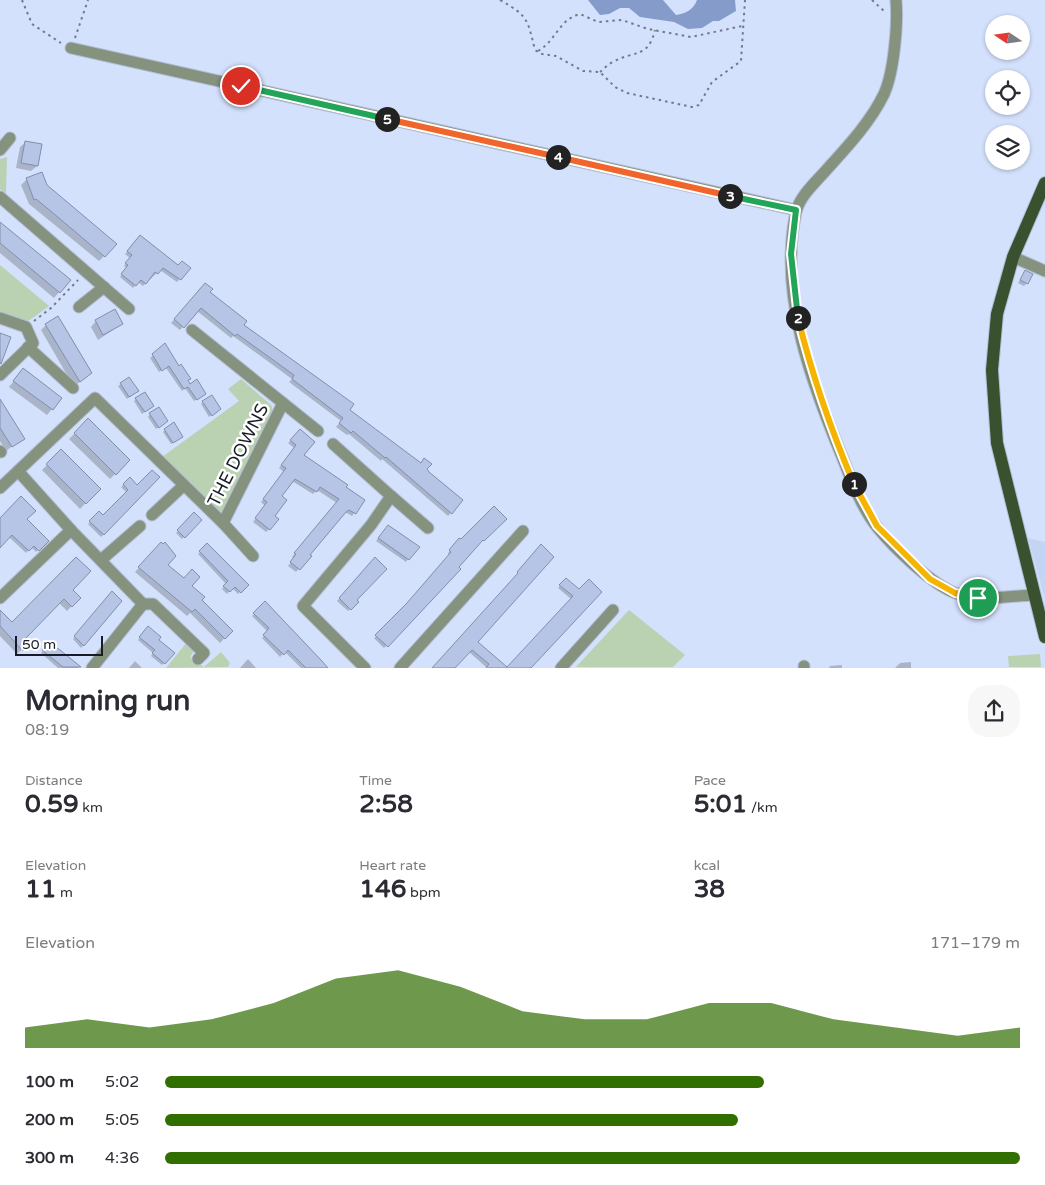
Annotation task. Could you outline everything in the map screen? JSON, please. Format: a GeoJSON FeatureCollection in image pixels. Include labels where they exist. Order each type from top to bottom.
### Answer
{"type":"FeatureCollection","features":[{"type":"Feature","properties":{"kind":"main road"},"geometry":{"type":"LineString","coordinates":[[1045,183],[1013,257],[997,314],[992,370],[997,443],[1045,637]]}},
{"type":"Feature","properties":{"kind":"street"},"geometry":{"type":"LineString","coordinates":[[896,0],[897,15],[893,55],[884,92],[865,125],[805,194],[796,210],[791,254],[795,306],[809,363],[853,482],[877,526],[930,579],[955,593],[978,598],[1034,595]]}},
{"type":"Feature","properties":{"kind":"street"},"geometry":{"type":"LineString","coordinates":[[71,48],[796,210]]}},
{"type":"Feature","properties":{"kind":"street"},"geometry":{"type":"LineString","coordinates":[[0,150],[10,138]]}},
{"type":"Feature","properties":{"kind":"street"},"geometry":{"type":"LineString","coordinates":[[0,197],[129,309]]}},
{"type":"Feature","properties":{"kind":"street"},"geometry":{"type":"LineString","coordinates":[[1013,257],[1045,271]]}},
{"type":"Feature","properties":{"kind":"street"},"geometry":{"type":"LineString","coordinates":[[80,307],[104,287]]}},
{"type":"Feature","properties":{"kind":"street"},"geometry":{"type":"LineString","coordinates":[[0,318],[26,327],[33,343],[0,375]]}},
{"type":"Feature","properties":{"kind":"street","name":"THE DOWNS"},"geometry":{"type":"LineString","coordinates":[[192,330],[318,431]]}},
{"type":"Feature","properties":{"kind":"street"},"geometry":{"type":"LineString","coordinates":[[28,347],[72,388]]}},
{"type":"Feature","properties":{"kind":"street","name":"THE DOWNS"},"geometry":{"type":"LineString","coordinates":[[0,488],[95,398],[223,523],[252,556]]}},
{"type":"Feature","properties":{"kind":"street","name":"THE DOWNS"},"geometry":{"type":"LineString","coordinates":[[223,523],[283,403]]}},
{"type":"Feature","properties":{"kind":"street"},"geometry":{"type":"LineString","coordinates":[[333,444],[428,528]]}},
{"type":"Feature","properties":{"kind":"street"},"geometry":{"type":"LineString","coordinates":[[18,472],[143,604],[153,604],[204,653],[198,659]]}},
{"type":"Feature","properties":{"kind":"street","name":"THE DOWNS"},"geometry":{"type":"LineString","coordinates":[[152,515],[183,486]]}},
{"type":"Feature","properties":{"kind":"street"},"geometry":{"type":"LineString","coordinates":[[365,668],[303,606],[371,525],[391,496]]}},
{"type":"Feature","properties":{"kind":"street"},"geometry":{"type":"LineString","coordinates":[[101,560],[140,526]]}},
{"type":"Feature","properties":{"kind":"street"},"geometry":{"type":"LineString","coordinates":[[0,598],[71,530]]}},
{"type":"Feature","properties":{"kind":"street"},"geometry":{"type":"LineString","coordinates":[[400,668],[523,531]]}},
{"type":"Feature","properties":{"kind":"street"},"geometry":{"type":"LineString","coordinates":[[92,668],[143,604]]}},
{"type":"Feature","properties":{"kind":"street"},"geometry":{"type":"LineString","coordinates":[[561,668],[613,610]]}},
{"type":"Feature","properties":{"kind":"path"},"geometry":{"type":"LineString","coordinates":[[22,0],[32,24],[49,37],[71,48],[88,0]]}},
{"type":"Feature","properties":{"kind":"path"},"geometry":{"type":"LineString","coordinates":[[500,0],[523,13],[529,24],[538,51],[542,54],[556,56],[583,71],[600,72],[615,87],[628,93],[692,108],[699,105],[712,82],[741,61],[745,0]]}},
{"type":"Feature","properties":{"kind":"path"},"geometry":{"type":"LineString","coordinates":[[872,0],[882,11],[897,15]]}},
{"type":"Feature","properties":{"kind":"path"},"geometry":{"type":"LineString","coordinates":[[538,51],[554,38],[562,23],[580,14],[598,22],[622,20],[655,30],[691,37],[742,26]]}},
{"type":"Feature","properties":{"kind":"path"},"geometry":{"type":"LineString","coordinates":[[600,72],[612,62],[640,54],[649,46],[655,30]]}},
{"type":"Feature","properties":{"kind":"path"},"geometry":{"type":"LineString","coordinates":[[26,327],[51,308],[85,271]]}},
{"type":"Feature","properties":{"kind":"shaded area"},"geometry":{"type":"Polygon","coordinates":[[[588,0],[663,0],[676,15],[689,10],[697,0],[735,0],[736,11],[702,28],[688,29],[674,22],[640,17],[629,8],[620,8],[609,14],[600,15],[588,0]]]}},
{"type":"Feature","properties":{"kind":"shaded area"},"geometry":{"type":"Polygon","coordinates":[[[1028,538],[1045,542],[1045,599],[1028,538]]]}},
{"type":"Feature","properties":{"kind":"green space"},"geometry":{"type":"Polygon","coordinates":[[[7,157],[6,194],[0,189],[0,159],[7,157]]]}},
{"type":"Feature","properties":{"kind":"green space"},"geometry":{"type":"Polygon","coordinates":[[[0,265],[49,306],[27,322],[0,312],[0,265]]]}},
{"type":"Feature","properties":{"kind":"green space"},"geometry":{"type":"Polygon","coordinates":[[[241,379],[271,405],[273,410],[226,511],[218,512],[162,457],[239,401],[228,389],[241,379]]]}},
{"type":"Feature","properties":{"kind":"green space"},"geometry":{"type":"Polygon","coordinates":[[[629,610],[685,655],[673,667],[576,667],[629,610]]]}},
{"type":"Feature","properties":{"kind":"green space"},"geometry":{"type":"Polygon","coordinates":[[[187,642],[194,650],[190,658],[204,667],[221,652],[230,663],[228,667],[166,668],[187,642]]]}},
{"type":"Feature","properties":{"kind":"green space"},"geometry":{"type":"Polygon","coordinates":[[[1040,654],[1041,667],[1009,667],[1008,656],[1040,654]]]}},
{"type":"Feature","properties":{"kind":"building"},"geometry":{"type":"Polygon","coordinates":[[[25,141],[42,144],[38,166],[21,163],[25,141]]]}},
{"type":"Feature","properties":{"kind":"building"},"geometry":{"type":"Polygon","coordinates":[[[42,172],[47,185],[117,244],[105,257],[36,199],[34,200],[26,178],[42,172]]]}},
{"type":"Feature","properties":{"kind":"building"},"geometry":{"type":"Polygon","coordinates":[[[0,222],[71,280],[60,293],[0,243],[0,222]]]}},
{"type":"Feature","properties":{"kind":"building"},"geometry":{"type":"Polygon","coordinates":[[[140,235],[178,265],[182,261],[191,268],[181,280],[163,268],[158,274],[155,272],[146,284],[141,280],[136,286],[121,274],[128,265],[125,263],[132,255],[127,251],[140,235]]]}},
{"type":"Feature","properties":{"kind":"building"},"geometry":{"type":"Polygon","coordinates":[[[1025,270],[1033,274],[1028,284],[1020,280],[1025,270]]]}},
{"type":"Feature","properties":{"kind":"building"},"geometry":{"type":"Polygon","coordinates":[[[205,283],[213,289],[210,292],[247,321],[244,325],[354,404],[350,410],[421,463],[424,458],[432,464],[427,469],[429,472],[463,500],[452,514],[386,457],[353,431],[351,433],[339,423],[343,418],[292,379],[294,375],[237,334],[235,336],[201,308],[184,328],[174,319],[205,283]]]}},
{"type":"Feature","properties":{"kind":"building"},"geometry":{"type":"Polygon","coordinates":[[[115,309],[123,324],[103,335],[95,320],[115,309]]]}},
{"type":"Feature","properties":{"kind":"building"},"geometry":{"type":"Polygon","coordinates":[[[58,316],[92,373],[80,382],[45,324],[58,316]]]}},
{"type":"Feature","properties":{"kind":"building"},"geometry":{"type":"Polygon","coordinates":[[[0,333],[11,337],[1,364],[0,363],[0,333]]]}},
{"type":"Feature","properties":{"kind":"building"},"geometry":{"type":"Polygon","coordinates":[[[165,343],[179,366],[181,364],[191,379],[188,380],[190,384],[197,379],[206,394],[197,400],[188,387],[184,389],[169,366],[162,371],[152,354],[165,343]]]}},
{"type":"Feature","properties":{"kind":"building"},"geometry":{"type":"Polygon","coordinates":[[[23,368],[62,398],[53,410],[13,381],[23,368]]]}},
{"type":"Feature","properties":{"kind":"building"},"geometry":{"type":"Polygon","coordinates":[[[129,377],[139,391],[129,397],[120,383],[129,377]]]}},
{"type":"Feature","properties":{"kind":"building"},"geometry":{"type":"Polygon","coordinates":[[[145,392],[154,406],[145,412],[135,398],[145,392]]]}},
{"type":"Feature","properties":{"kind":"building"},"geometry":{"type":"Polygon","coordinates":[[[212,395],[221,409],[212,416],[202,401],[212,395]]]}},
{"type":"Feature","properties":{"kind":"building"},"geometry":{"type":"Polygon","coordinates":[[[0,399],[25,439],[12,447],[0,428],[0,399]]]}},
{"type":"Feature","properties":{"kind":"building"},"geometry":{"type":"Polygon","coordinates":[[[159,407],[168,421],[159,428],[149,413],[159,407]]]}},
{"type":"Feature","properties":{"kind":"building"},"geometry":{"type":"Polygon","coordinates":[[[88,418],[130,460],[116,475],[74,433],[88,418]]]}},
{"type":"Feature","properties":{"kind":"building"},"geometry":{"type":"Polygon","coordinates":[[[174,422],[183,437],[173,443],[164,429],[174,422]]]}},
{"type":"Feature","properties":{"kind":"building"},"geometry":{"type":"Polygon","coordinates":[[[300,429],[315,442],[304,455],[348,485],[346,487],[365,500],[356,514],[349,510],[346,512],[300,570],[290,562],[296,554],[294,553],[339,499],[320,487],[317,492],[295,479],[282,496],[287,500],[275,516],[279,519],[270,530],[255,518],[267,502],[263,499],[286,468],[281,465],[296,445],[290,440],[300,429]]]}},
{"type":"Feature","properties":{"kind":"building"},"geometry":{"type":"Polygon","coordinates":[[[61,449],[101,489],[86,504],[46,464],[61,449]]]}},
{"type":"Feature","properties":{"kind":"building"},"geometry":{"type":"Polygon","coordinates":[[[152,470],[160,477],[104,535],[89,521],[99,511],[103,515],[128,490],[123,484],[130,477],[137,485],[152,470]]]}},
{"type":"Feature","properties":{"kind":"building"},"geometry":{"type":"Polygon","coordinates":[[[21,496],[36,511],[27,519],[49,541],[39,551],[34,546],[29,551],[12,535],[0,548],[0,518],[21,496]]]}},
{"type":"Feature","properties":{"kind":"building"},"geometry":{"type":"Polygon","coordinates":[[[494,506],[507,519],[483,540],[459,567],[461,569],[388,647],[375,635],[407,603],[451,552],[449,550],[459,538],[461,539],[494,506]]]}},
{"type":"Feature","properties":{"kind":"building"},"geometry":{"type":"Polygon","coordinates":[[[194,512],[202,520],[185,538],[177,530],[194,512]]]}},
{"type":"Feature","properties":{"kind":"building"},"geometry":{"type":"Polygon","coordinates":[[[388,525],[420,547],[409,560],[378,538],[388,525]]]}},
{"type":"Feature","properties":{"kind":"building"},"geometry":{"type":"Polygon","coordinates":[[[161,542],[163,544],[165,542],[176,556],[168,565],[184,578],[192,569],[200,577],[192,586],[205,597],[202,600],[233,631],[225,639],[195,609],[192,612],[138,567],[161,542]]]}},
{"type":"Feature","properties":{"kind":"building"},"geometry":{"type":"Polygon","coordinates":[[[207,543],[249,585],[241,593],[235,587],[230,592],[223,586],[228,581],[199,551],[207,543]]]}},
{"type":"Feature","properties":{"kind":"building"},"geometry":{"type":"Polygon","coordinates":[[[541,544],[554,557],[478,642],[507,667],[573,596],[559,585],[566,578],[579,589],[589,579],[602,592],[531,668],[486,668],[489,664],[472,650],[455,668],[432,668],[518,573],[541,544]]]}},
{"type":"Feature","properties":{"kind":"building"},"geometry":{"type":"Polygon","coordinates":[[[76,557],[91,571],[73,590],[81,598],[72,607],[64,599],[26,638],[31,643],[23,651],[0,626],[0,610],[12,622],[76,557]]]}},
{"type":"Feature","properties":{"kind":"building"},"geometry":{"type":"Polygon","coordinates":[[[375,557],[387,569],[357,600],[359,602],[351,610],[339,598],[375,557]]]}},
{"type":"Feature","properties":{"kind":"building"},"geometry":{"type":"Polygon","coordinates":[[[112,591],[122,601],[84,646],[74,636],[112,591]]]}},
{"type":"Feature","properties":{"kind":"building"},"geometry":{"type":"Polygon","coordinates":[[[265,601],[328,668],[306,668],[288,650],[284,655],[263,635],[269,628],[253,613],[265,601]]]}},
{"type":"Feature","properties":{"kind":"building"},"geometry":{"type":"Polygon","coordinates":[[[148,626],[161,637],[159,640],[175,653],[165,664],[152,653],[155,650],[139,637],[148,626]]]}},
{"type":"Feature","properties":{"kind":"building"},"geometry":{"type":"Polygon","coordinates":[[[48,642],[81,667],[63,667],[42,650],[48,642]]]}},
{"type":"Feature","properties":{"kind":"route"},"geometry":{"type":"LineString","coordinates":[[241,86],[796,210],[791,254],[795,306],[809,363],[835,440],[856,490],[877,526],[930,579],[955,593],[978,598]]}}]}
